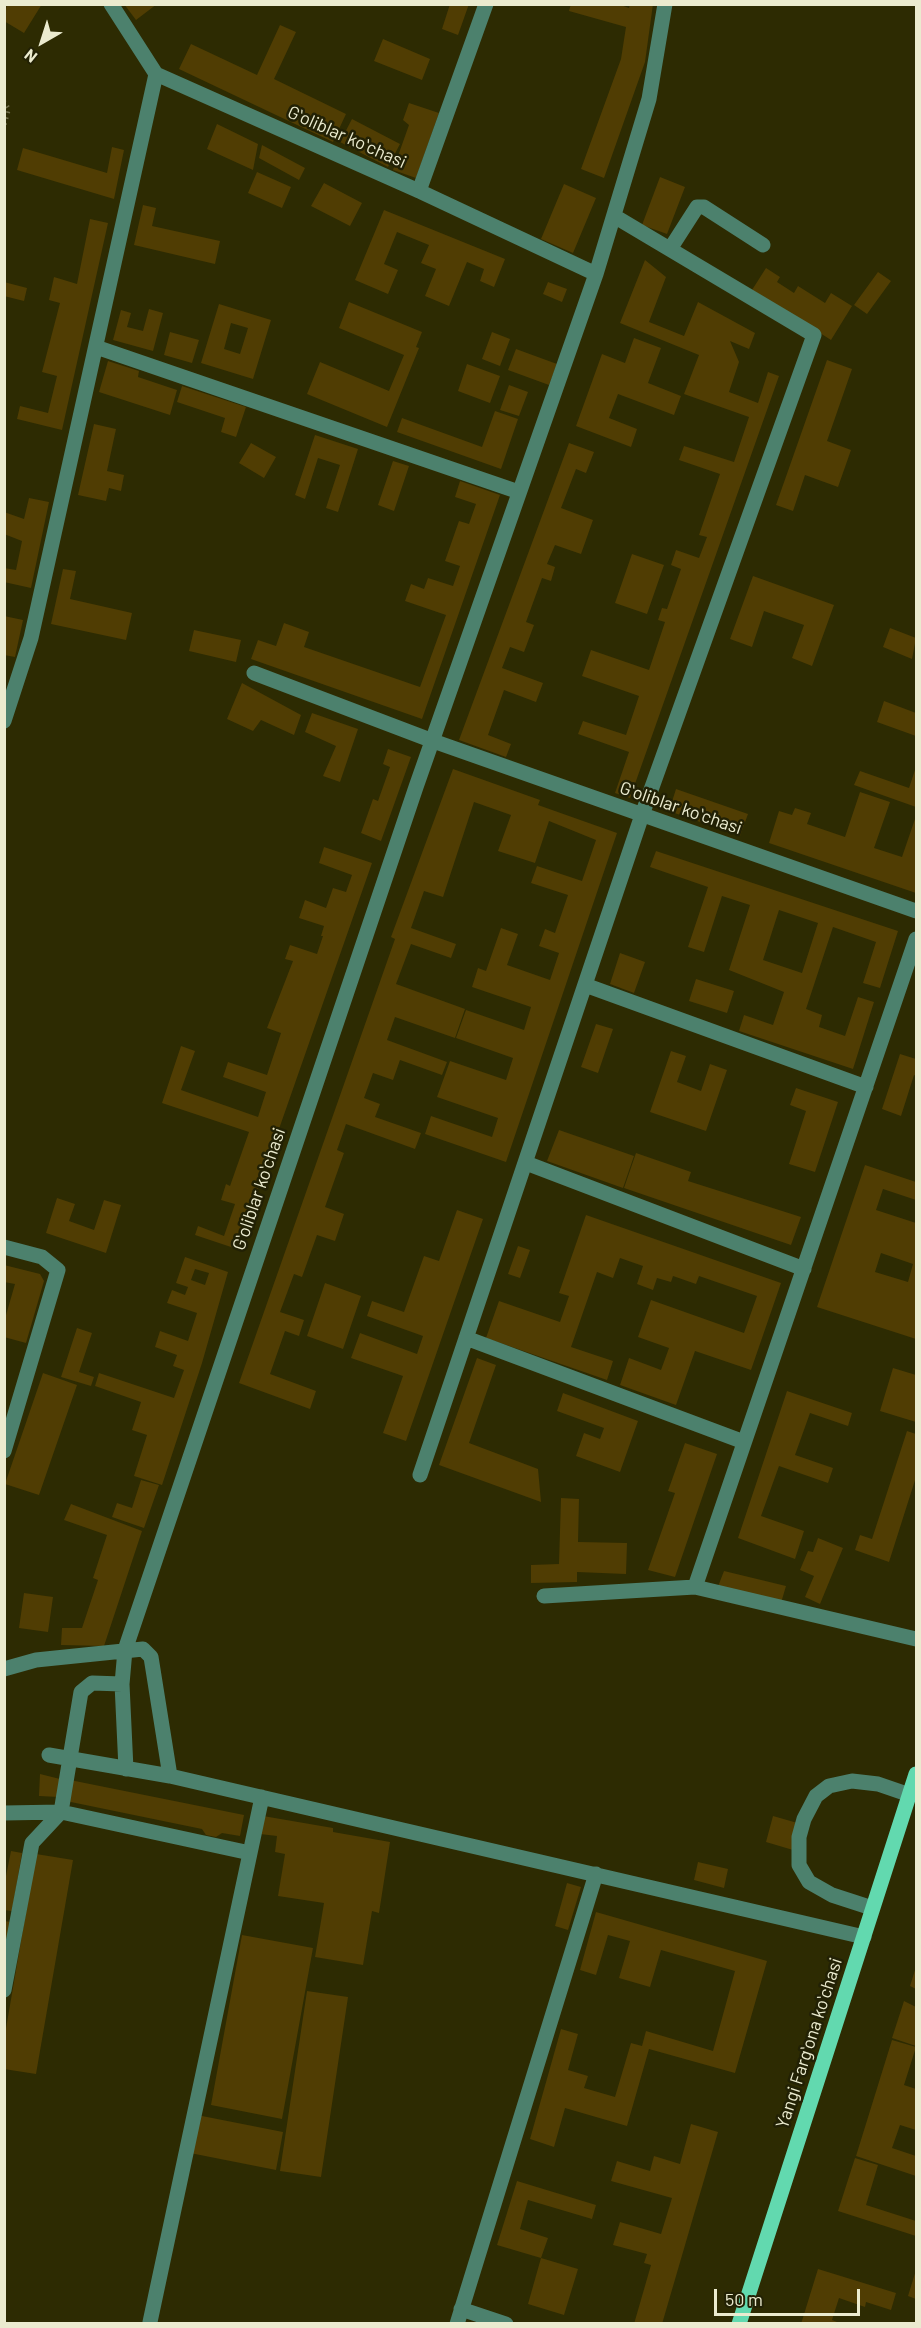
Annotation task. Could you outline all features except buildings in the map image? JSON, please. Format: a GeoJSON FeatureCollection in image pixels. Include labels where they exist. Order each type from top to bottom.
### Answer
{"type":"FeatureCollection","features":[{"type":"Feature","properties":{"kind":"main road","name":"Yangi Fargʻona koʻchasi"},"geometry":{"type":"LineString","coordinates":[[739,2324],[916,1774]]}},
{"type":"Feature","properties":{"kind":"street"},"geometry":{"type":"LineString","coordinates":[[4,721],[32,638],[156,74],[111,4]]}},
{"type":"Feature","properties":{"kind":"street"},"geometry":{"type":"LineString","coordinates":[[419,191],[486,4]]}},
{"type":"Feature","properties":{"kind":"street","name":"Gʻoliblar koʻchasi"},"geometry":{"type":"LineString","coordinates":[[126,1768],[122,1684],[124,1650],[433,741],[596,274],[649,99],[665,4]]}},
{"type":"Feature","properties":{"kind":"street","name":"Gʻoliblar koʻchasi"},"geometry":{"type":"LineString","coordinates":[[156,74],[419,191],[596,274]]}},
{"type":"Feature","properties":{"kind":"street"},"geometry":{"type":"LineString","coordinates":[[670,249],[697,207],[704,207],[763,245]]}},
{"type":"Feature","properties":{"kind":"street"},"geometry":{"type":"LineString","coordinates":[[420,1475],[642,815],[814,335],[614,216]]}},
{"type":"Feature","properties":{"kind":"street"},"geometry":{"type":"LineString","coordinates":[[96,347],[519,492]]}},
{"type":"Feature","properties":{"kind":"street","name":"Gʻoliblar koʻchasi"},"geometry":{"type":"LineString","coordinates":[[254,673],[433,741],[916,911]]}},
{"type":"Feature","properties":{"kind":"street"},"geometry":{"type":"LineString","coordinates":[[695,1587],[916,939]]}},
{"type":"Feature","properties":{"kind":"street"},"geometry":{"type":"LineString","coordinates":[[585,985],[866,1087]]}},
{"type":"Feature","properties":{"kind":"street"},"geometry":{"type":"LineString","coordinates":[[525,1163],[804,1269]]}},
{"type":"Feature","properties":{"kind":"street"},"geometry":{"type":"LineString","coordinates":[[4,1247],[42,1257],[58,1270],[4,1451]]}},
{"type":"Feature","properties":{"kind":"street"},"geometry":{"type":"LineString","coordinates":[[466,1338],[744,1442]]}},
{"type":"Feature","properties":{"kind":"street"},"geometry":{"type":"LineString","coordinates":[[544,1596],[695,1587],[916,1639]]}},
{"type":"Feature","properties":{"kind":"street"},"geometry":{"type":"LineString","coordinates":[[4,1669],[36,1660],[143,1649],[151,1657],[170,1776]]}},
{"type":"Feature","properties":{"kind":"street"},"geometry":{"type":"LineString","coordinates":[[4,1990],[32,1843],[61,1812],[81,1692],[92,1683],[122,1684]]}},
{"type":"Feature","properties":{"kind":"street"},"geometry":{"type":"LineString","coordinates":[[49,1755],[170,1776],[864,1936]]}},
{"type":"Feature","properties":{"kind":"street"},"geometry":{"type":"LineString","coordinates":[[872,1908],[832,1895],[809,1882],[799,1865],[799,1837],[804,1819],[816,1796],[829,1786],[841,1783],[852,1781],[878,1784],[910,1795]]}},
{"type":"Feature","properties":{"kind":"street"},"geometry":{"type":"LineString","coordinates":[[150,2322],[262,1797]]}},
{"type":"Feature","properties":{"kind":"street"},"geometry":{"type":"LineString","coordinates":[[4,1813],[61,1812],[250,1853]]}},
{"type":"Feature","properties":{"kind":"street"},"geometry":{"type":"LineString","coordinates":[[506,2324],[459,2316],[596,1874]]}},
{"type":"Feature","properties":{"kind":"path"},"geometry":{"type":"LineString","coordinates":[[4,101],[9,110],[4,127]]}}]}
